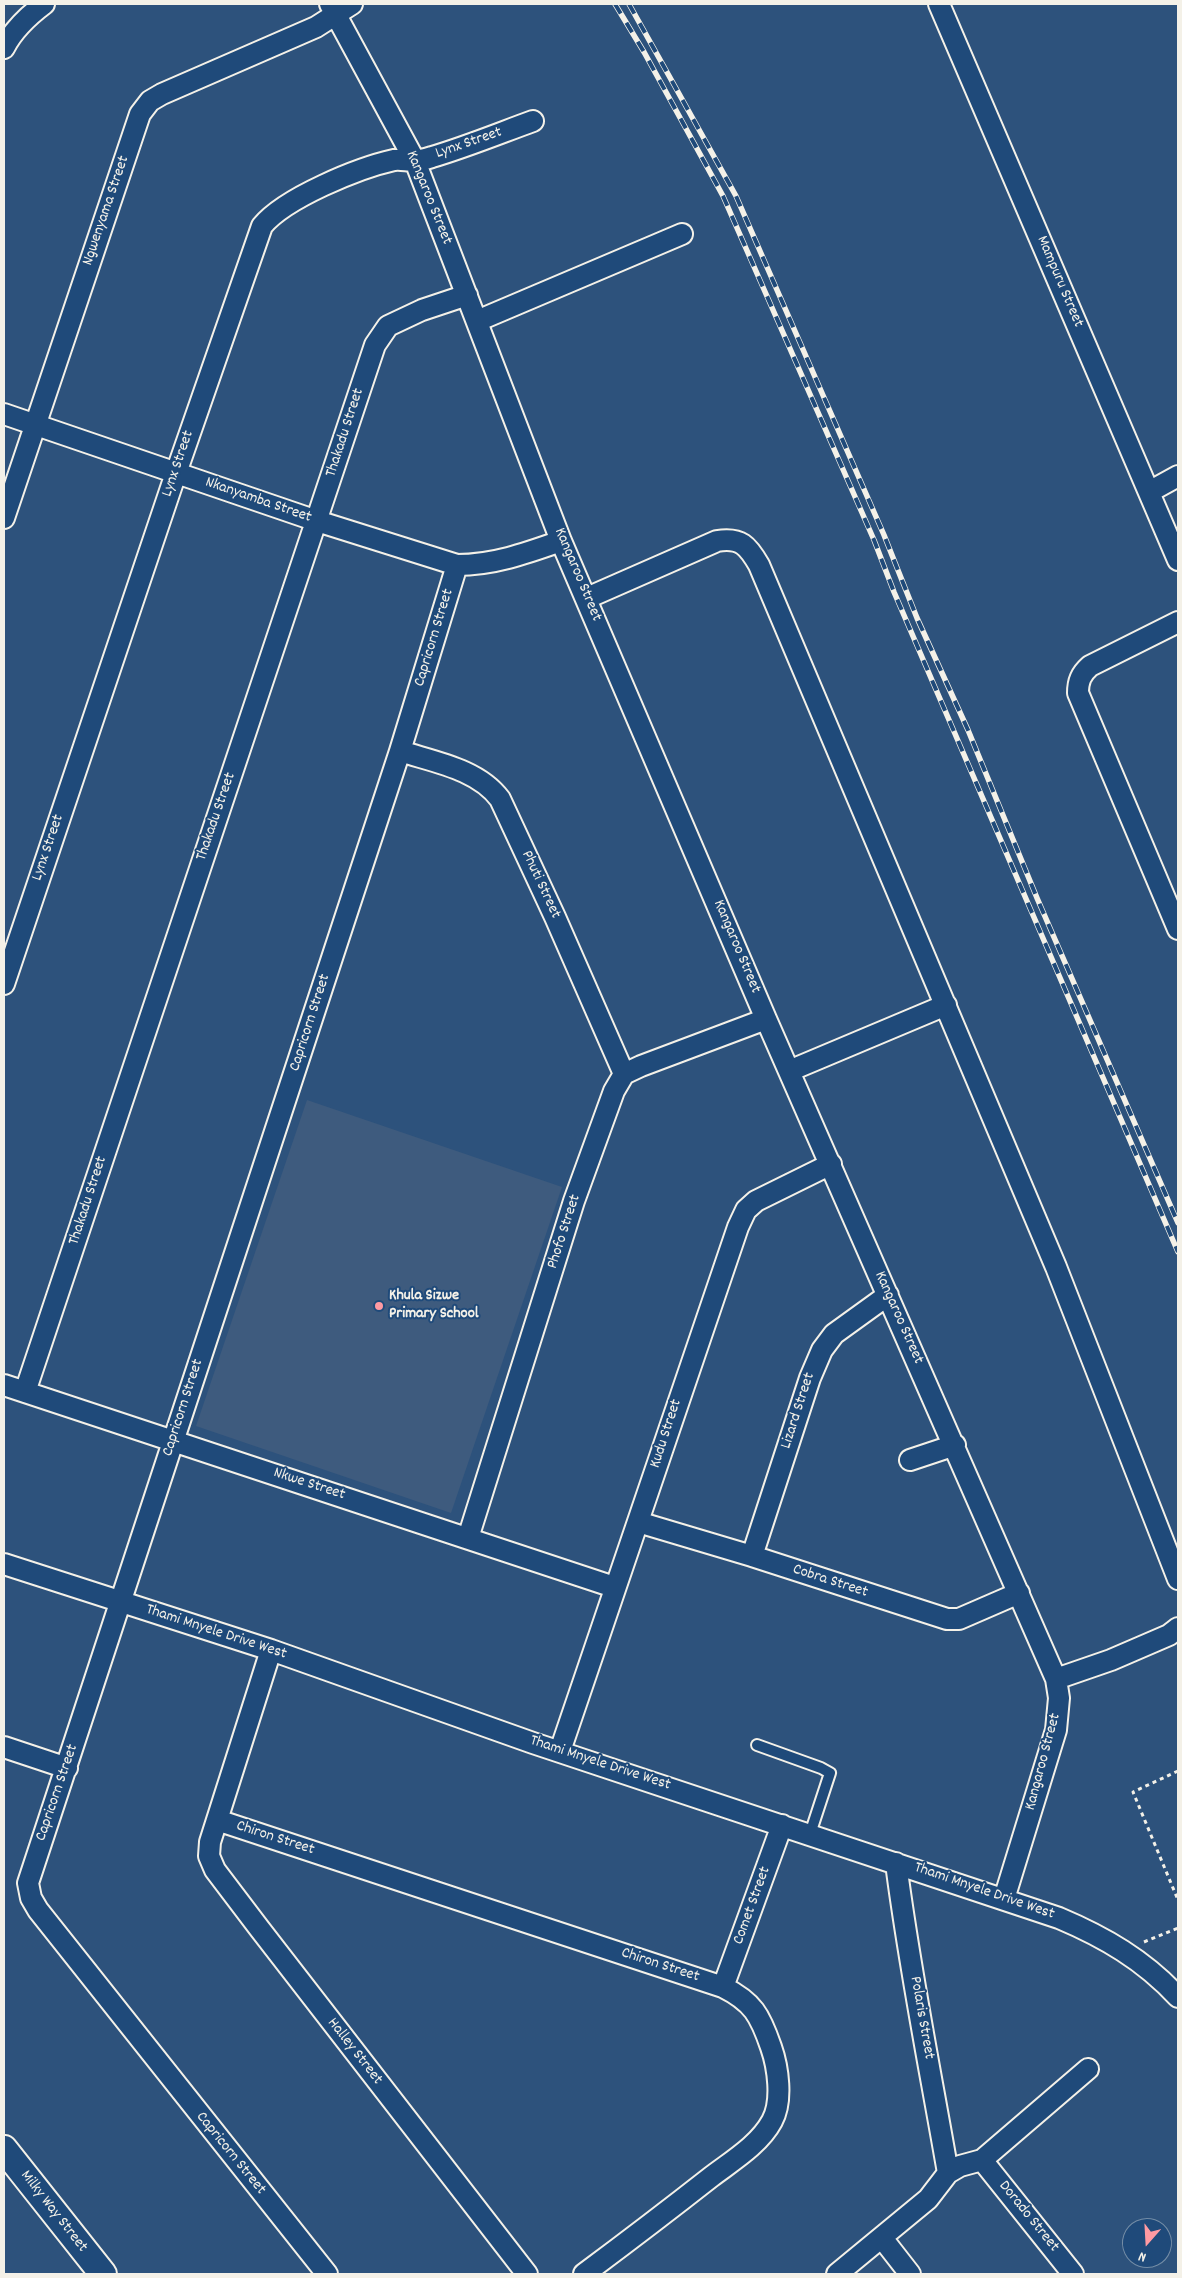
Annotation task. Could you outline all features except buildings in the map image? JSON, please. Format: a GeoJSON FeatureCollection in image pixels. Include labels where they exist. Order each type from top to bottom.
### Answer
{"type":"FeatureCollection","features":[{"type":"Feature","properties":{"kind":"street"},"geometry":{"type":"LineString","coordinates":[[4,48],[22,23],[44,4]]}},
{"type":"Feature","properties":{"kind":"street","name":"Mampuru Street"},"geometry":{"type":"LineString","coordinates":[[940,4],[1178,560]]}},
{"type":"Feature","properties":{"kind":"street","name":"Kangaroo Street"},"geometry":{"type":"LineString","coordinates":[[340,7],[415,161],[561,541],[766,1019],[832,1164],[1056,1679],[1059,1698],[1056,1730],[1004,1899]]}},
{"type":"Feature","properties":{"kind":"street","name":"Ngwenyama Street"},"geometry":{"type":"LineString","coordinates":[[4,518],[140,114],[150,101],[162,94],[316,27],[340,7]]}},
{"type":"Feature","properties":{"kind":"street","name":"Lynx Street"},"geometry":{"type":"LineString","coordinates":[[4,984],[176,473],[262,226],[280,208],[358,172],[398,160],[415,161],[459,148],[533,121]]}},
{"type":"Feature","properties":{"kind":"street"},"geometry":{"type":"LineString","coordinates":[[477,321],[682,234]]}},
{"type":"Feature","properties":{"kind":"street","name":"Thakadu Street"},"geometry":{"type":"LineString","coordinates":[[25,1392],[375,345],[388,326],[399,320],[467,295]]}},
{"type":"Feature","properties":{"kind":"street","name":"Nkanyamba Street"},"geometry":{"type":"LineString","coordinates":[[4,414],[317,521],[457,565]]}},
{"type":"Feature","properties":{"kind":"street"},"geometry":{"type":"LineString","coordinates":[[1149,492],[1178,476]]}},
{"type":"Feature","properties":{"kind":"street"},"geometry":{"type":"LineString","coordinates":[[587,598],[717,541],[728,539],[741,542],[751,552],[946,1005],[1056,1268],[1178,1579]]}},
{"type":"Feature","properties":{"kind":"street"},"geometry":{"type":"LineString","coordinates":[[457,565],[477,565],[514,558],[561,541]]}},
{"type":"Feature","properties":{"kind":"street","name":"Capricorn Street"},"geometry":{"type":"LineString","coordinates":[[327,2274],[38,1910],[31,1898],[28,1883],[400,751],[457,565]]}},
{"type":"Feature","properties":{"kind":"street"},"geometry":{"type":"LineString","coordinates":[[1178,622],[1090,666],[1082,674],[1078,682],[1078,693],[1178,929]]}},
{"type":"Feature","properties":{"kind":"street","name":"Phuti Street"},"geometry":{"type":"LineString","coordinates":[[400,751],[468,774],[491,787],[500,798],[624,1074]]}},
{"type":"Feature","properties":{"kind":"street"},"geometry":{"type":"LineString","coordinates":[[789,1071],[946,1005]]}},
{"type":"Feature","properties":{"kind":"street"},"geometry":{"type":"LineString","coordinates":[[624,1074],[766,1019]]}},
{"type":"Feature","properties":{"kind":"street","name":"Phofo Street"},"geometry":{"type":"LineString","coordinates":[[468,1538],[574,1202],[614,1091],[624,1074]]}},
{"type":"Feature","properties":{"kind":"street","name":"Kudu Street"},"geometry":{"type":"LineString","coordinates":[[560,1751],[712,1298],[742,1218],[746,1210],[756,1201],[832,1164]]}},
{"type":"Feature","properties":{"kind":"street","name":"Lizard Street"},"geometry":{"type":"LineString","coordinates":[[752,1556],[810,1378],[822,1350],[834,1334],[888,1295]]}},
{"type":"Feature","properties":{"kind":"street","name":"Nkwe Street"},"geometry":{"type":"LineString","coordinates":[[4,1385],[614,1587]]}},
{"type":"Feature","properties":{"kind":"street"},"geometry":{"type":"LineString","coordinates":[[910,1460],[955,1445]]}},
{"type":"Feature","properties":{"kind":"street","name":"Cobra Street"},"geometry":{"type":"LineString","coordinates":[[638,1522],[752,1556],[947,1619],[959,1619],[1019,1593]]}},
{"type":"Feature","properties":{"kind":"street","name":"Thami Mnyele Drive West"},"geometry":{"type":"LineString","coordinates":[[4,1564],[271,1650],[560,1751],[1058,1918],[1092,1932],[1124,1950],[1166,1983],[1178,1997]]}},
{"type":"Feature","properties":{"kind":"street"},"geometry":{"type":"LineString","coordinates":[[1056,1679],[1169,1636],[1178,1628]]}},
{"type":"Feature","properties":{"kind":"street","name":"Halley Street"},"geometry":{"type":"LineString","coordinates":[[271,1650],[210,1842],[209,1856],[215,1870],[527,2274]]}},
{"type":"Feature","properties":{"kind":"street"},"geometry":{"type":"LineString","coordinates":[[4,1747],[67,1768]]}},
{"type":"Feature","properties":{"kind":"street","name":"Chiron Street"},"geometry":{"type":"LineString","coordinates":[[218,1820],[723,1987],[742,1997],[753,2008],[766,2032],[774,2056],[777,2081],[777,2097],[773,2119],[763,2135],[584,2274]]}},
{"type":"Feature","properties":{"kind":"street","name":"Comet Street"},"geometry":{"type":"LineString","coordinates":[[723,1987],[782,1826]]}},
{"type":"Feature","properties":{"kind":"street","name":"Polaris Street"},"geometry":{"type":"LineString","coordinates":[[896,1863],[906,1938],[948,2173]]}},
{"type":"Feature","properties":{"kind":"street"},"geometry":{"type":"LineString","coordinates":[[837,2274],[928,2199],[948,2173],[960,2166],[982,2160],[1088,2069]]}},
{"type":"Feature","properties":{"kind":"street","name":"Milky Way Street"},"geometry":{"type":"LineString","coordinates":[[4,2149],[103,2274]]}},
{"type":"Feature","properties":{"kind":"street","name":"Dorado Street"},"geometry":{"type":"LineString","coordinates":[[982,2160],[1073,2274]]}},
{"type":"Feature","properties":{"kind":"street"},"geometry":{"type":"LineString","coordinates":[[882,2238],[910,2274]]}},
{"type":"Feature","properties":{"kind":"lane"},"geometry":{"type":"LineString","coordinates":[[756,1745],[830,1773],[810,1834]]}},
{"type":"Feature","properties":{"kind":"path"},"geometry":{"type":"LineString","coordinates":[[1178,1771],[1133,1792],[1178,1900]]}},
{"type":"Feature","properties":{"kind":"path"},"geometry":{"type":"LineString","coordinates":[[1124,1950],[1178,1928]]}},
{"type":"Feature","properties":{"kind":"shaded area","name":"Khula Sizwe Primary School"},"geometry":{"type":"Polygon","coordinates":[[[307,1100],[562,1187],[451,1513],[196,1426],[307,1100]]]}},
{"type":"Feature","properties":{"kind":"railway"},"geometry":{"type":"LineString","coordinates":[[615,4],[644,52],[723,196],[874,540],[894,592],[1178,1252]]}},
{"type":"Feature","properties":{"kind":"railway"},"geometry":{"type":"LineString","coordinates":[[629,4],[736,196],[884,535],[917,618],[968,730],[1037,898],[1178,1223]]}},
{"type":"Feature","properties":{"kind":"place","name":"Khula Sizwe Primary School"},"geometry":{"type":"Point","coordinates":[379,1306]}}]}
